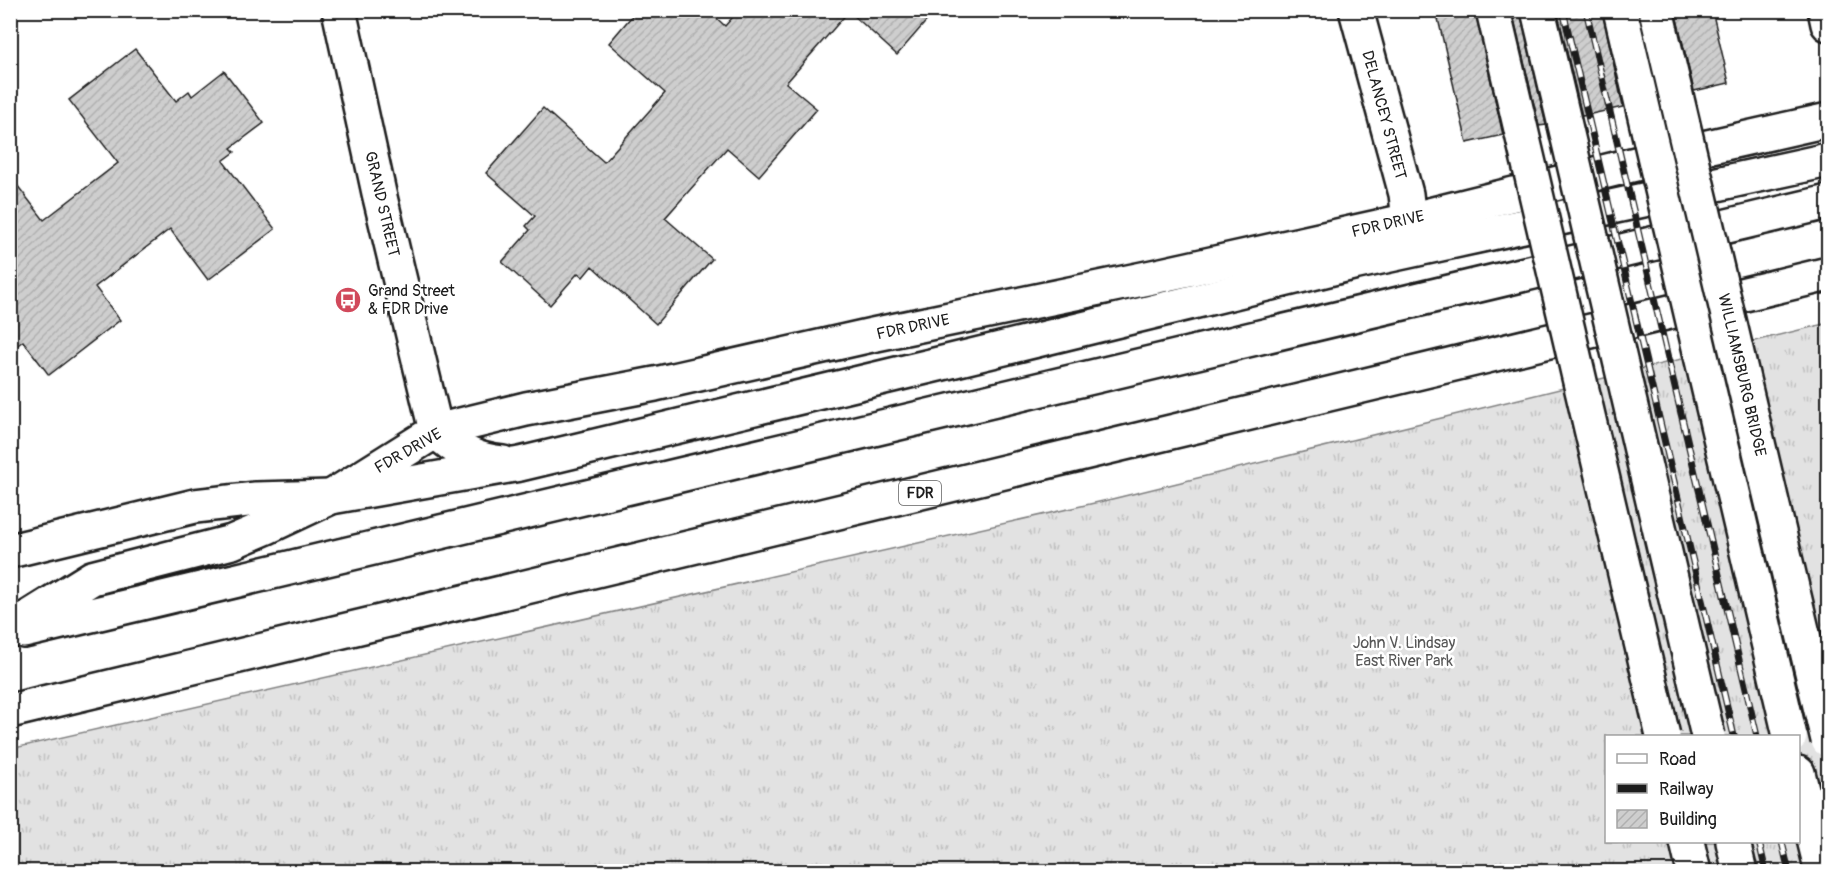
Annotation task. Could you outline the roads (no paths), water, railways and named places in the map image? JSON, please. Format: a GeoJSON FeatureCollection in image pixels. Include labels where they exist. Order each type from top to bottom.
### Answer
{"type":"FeatureCollection","features":[{"type":"Feature","properties":{"kind":"main road","name":"GRAND STREET"},"geometry":{"type":"LineString","coordinates":[[339,10],[393,256],[436,431]]}},
{"type":"Feature","properties":{"kind":"main road","name":"DELANCEY STREET"},"geometry":{"type":"LineString","coordinates":[[1356,10],[1406,194],[1409,220]]}},
{"type":"Feature","properties":{"kind":"main road"},"geometry":{"type":"LineString","coordinates":[[1493,10],[1663,735]]}},
{"type":"Feature","properties":{"kind":"main road"},"geometry":{"type":"LineString","coordinates":[[1538,10],[1708,735]]}},
{"type":"Feature","properties":{"kind":"main road"},"geometry":{"type":"LineString","coordinates":[[1620,10],[1790,735]]}},
{"type":"Feature","properties":{"kind":"main road","name":"WILLIAMSBURG BRIDGE"},"geometry":{"type":"LineString","coordinates":[[1656,10],[1828,740]]}},
{"type":"Feature","properties":{"kind":"main road"},"geometry":{"type":"LineString","coordinates":[[1825,10],[1828,24]]}},
{"type":"Feature","properties":{"kind":"main road","name":"FDR DRIVE"},"geometry":{"type":"LineString","coordinates":[[331,497],[436,431],[526,409],[655,384],[1409,220],[1676,154],[1828,120]]}},
{"type":"Feature","properties":{"kind":"main road"},"geometry":{"type":"LineString","coordinates":[[10,551],[195,506],[256,499],[331,497],[520,464],[1353,263],[1828,160]]}},
{"type":"Feature","properties":{"kind":"main road"},"geometry":{"type":"LineString","coordinates":[[10,634],[1828,202]]}},
{"type":"Feature","properties":{"kind":"main road","name":"FDR"},"geometry":{"type":"LineString","coordinates":[[10,711],[1828,274]]}},
{"type":"Feature","properties":{"kind":"main road"},"geometry":{"type":"LineString","coordinates":[[436,431],[451,446],[466,454],[500,463],[520,464]]}},
{"type":"Feature","properties":{"kind":"main road"},"geometry":{"type":"LineString","coordinates":[[10,629],[92,578],[232,542],[331,497]]}},
{"type":"Feature","properties":{"kind":"main road"},"geometry":{"type":"LineString","coordinates":[[1800,781],[1822,872]]}},
{"type":"Feature","properties":{"kind":"main road"},"geometry":{"type":"LineString","coordinates":[[1687,843],[1694,872]]}},
{"type":"Feature","properties":{"kind":"main road"},"geometry":{"type":"LineString","coordinates":[[1733,843],[1740,872]]}},
{"type":"Feature","properties":{"kind":"railway"},"geometry":{"type":"LineString","coordinates":[[1563,10],[1734,735]]}},
{"type":"Feature","properties":{"kind":"railway"},"geometry":{"type":"LineString","coordinates":[[1586,10],[1757,735]]}},
{"type":"Feature","properties":{"kind":"railway"},"geometry":{"type":"LineString","coordinates":[[1759,843],[1766,872]]}},
{"type":"Feature","properties":{"kind":"railway"},"geometry":{"type":"LineString","coordinates":[[1782,843],[1789,872]]}},
{"type":"Feature","properties":{"kind":"place","name":"Grand Street & FDR Drive"},"geometry":{"type":"Point","coordinates":[348,300]}},
{"type":"Feature","properties":{"kind":"park label","name":"John V. Lindsay East River Park"},"geometry":{"type":"Point","coordinates":[1404,652]}}]}
